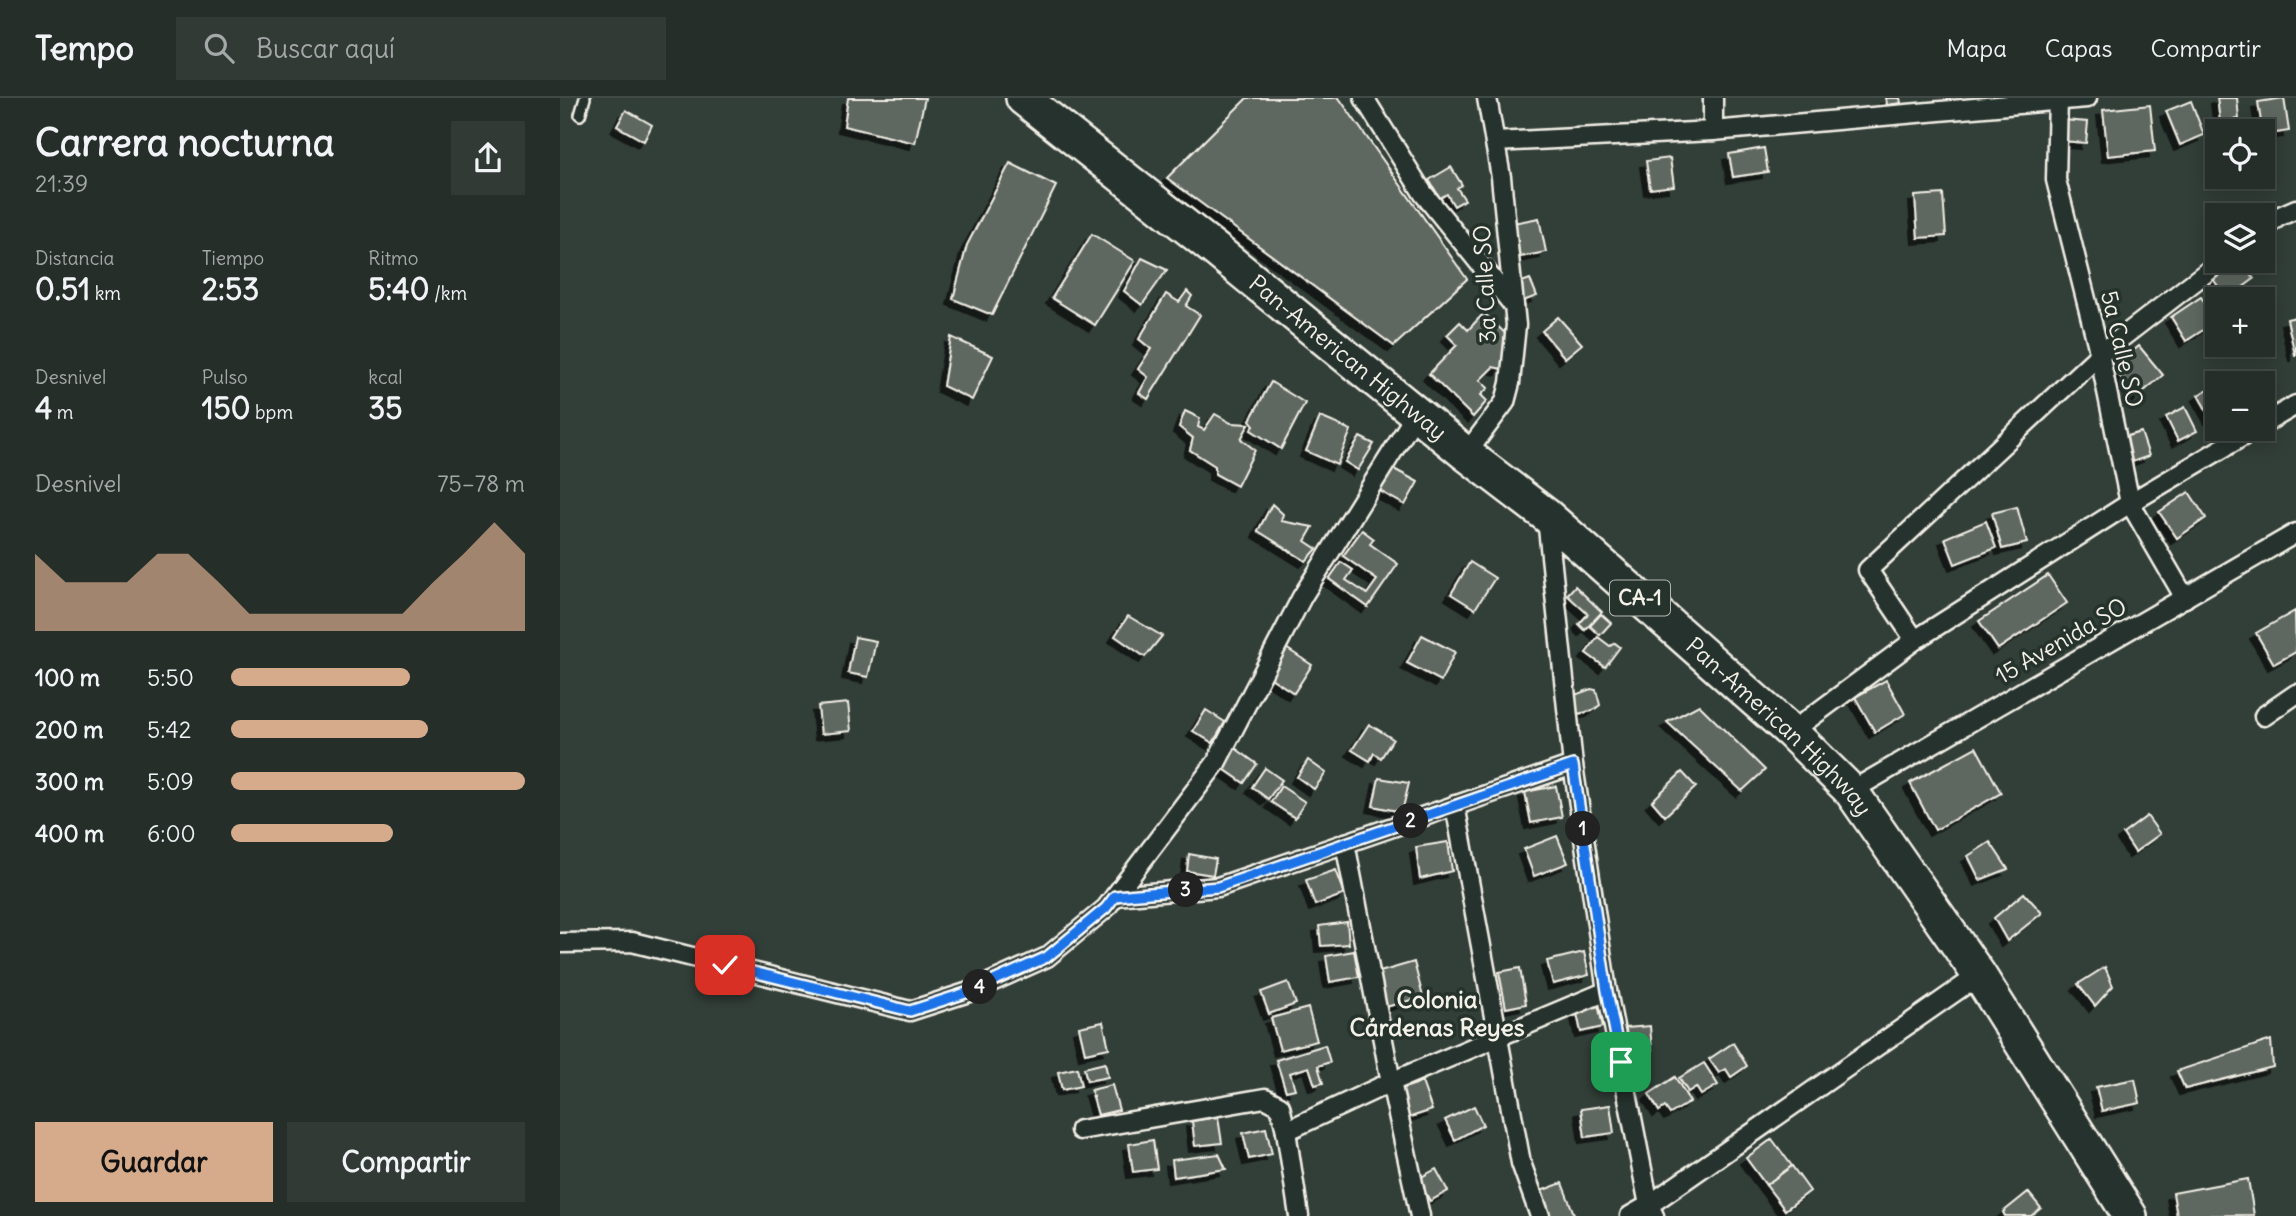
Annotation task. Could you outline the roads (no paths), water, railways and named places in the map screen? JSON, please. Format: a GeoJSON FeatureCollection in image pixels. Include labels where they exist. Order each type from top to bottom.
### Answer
{"type":"FeatureCollection","features":[{"type":"Feature","properties":{"kind":"highway","name":"Pan-American Highway"},"geometry":{"type":"LineString","coordinates":[[1023,98],[1217,251],[1466,454],[1546,515],[1791,732],[1851,791],[1979,975],[2130,1216]]}},
{"type":"Feature","properties":{"kind":"street"},"geometry":{"type":"LineString","coordinates":[[1364,98],[1423,193],[1514,306]]}},
{"type":"Feature","properties":{"kind":"street","name":"3a Calle SO"},"geometry":{"type":"LineString","coordinates":[[1466,454],[1504,402],[1510,383],[1516,325],[1501,177],[1488,98]]}},
{"type":"Feature","properties":{"kind":"street"},"geometry":{"type":"LineString","coordinates":[[1713,98],[1713,131]]}},
{"type":"Feature","properties":{"kind":"street"},"geometry":{"type":"LineString","coordinates":[[1495,142],[1713,131],[2087,98]]}},
{"type":"Feature","properties":{"kind":"street","name":"5a Calle SO"},"geometry":{"type":"LineString","coordinates":[[2058,99],[2056,180],[2099,355],[2130,503],[2185,598]]}},
{"type":"Feature","properties":{"kind":"street"},"geometry":{"type":"LineString","coordinates":[[2275,219],[2296,209]]}},
{"type":"Feature","properties":{"kind":"street"},"geometry":{"type":"LineString","coordinates":[[1915,640],[1868,570],[2099,355],[2205,273]]}},
{"type":"Feature","properties":{"kind":"street"},"geometry":{"type":"LineString","coordinates":[[2275,417],[2296,405]]}},
{"type":"Feature","properties":{"kind":"street"},"geometry":{"type":"LineString","coordinates":[[560,943],[632,942],[910,1011],[969,992],[1047,957],[1106,908],[1216,763],[1301,597],[1416,414]]}},
{"type":"Feature","properties":{"kind":"street"},"geometry":{"type":"LineString","coordinates":[[1791,732],[1915,640],[2130,503],[2235,441]]}},
{"type":"Feature","properties":{"kind":"street"},"geometry":{"type":"LineString","coordinates":[[1546,515],[1573,765],[1607,991],[1652,1210]]}},
{"type":"Feature","properties":{"kind":"street","name":"15 Avenida SO"},"geometry":{"type":"LineString","coordinates":[[1851,791],[2296,533]]}},
{"type":"Feature","properties":{"kind":"street"},"geometry":{"type":"LineString","coordinates":[[2263,716],[2296,694]]}},
{"type":"Feature","properties":{"kind":"street"},"geometry":{"type":"LineString","coordinates":[[1115,896],[1218,887],[1573,765]]}},
{"type":"Feature","properties":{"kind":"street"},"geometry":{"type":"LineString","coordinates":[[1455,805],[1521,1163],[1540,1216]]}},
{"type":"Feature","properties":{"kind":"street"},"geometry":{"type":"LineString","coordinates":[[1345,843],[1420,1216]]}},
{"type":"Feature","properties":{"kind":"street"},"geometry":{"type":"LineString","coordinates":[[1630,1216],[1652,1210],[1979,975]]}},
{"type":"Feature","properties":{"kind":"street"},"geometry":{"type":"LineString","coordinates":[[1286,1130],[1391,1082],[1607,991]]}},
{"type":"Feature","properties":{"kind":"street"},"geometry":{"type":"LineString","coordinates":[[1080,1130],[1265,1098],[1280,1106],[1299,1216]]}},
{"type":"Feature","properties":{"kind":"lane"},"geometry":{"type":"LineString","coordinates":[[580,115],[585,98]]}},
{"type":"Feature","properties":{"kind":"district","name":"Colonia Cárdenas Reyes"},"geometry":{"type":"Point","coordinates":[1437,1014]}}]}
